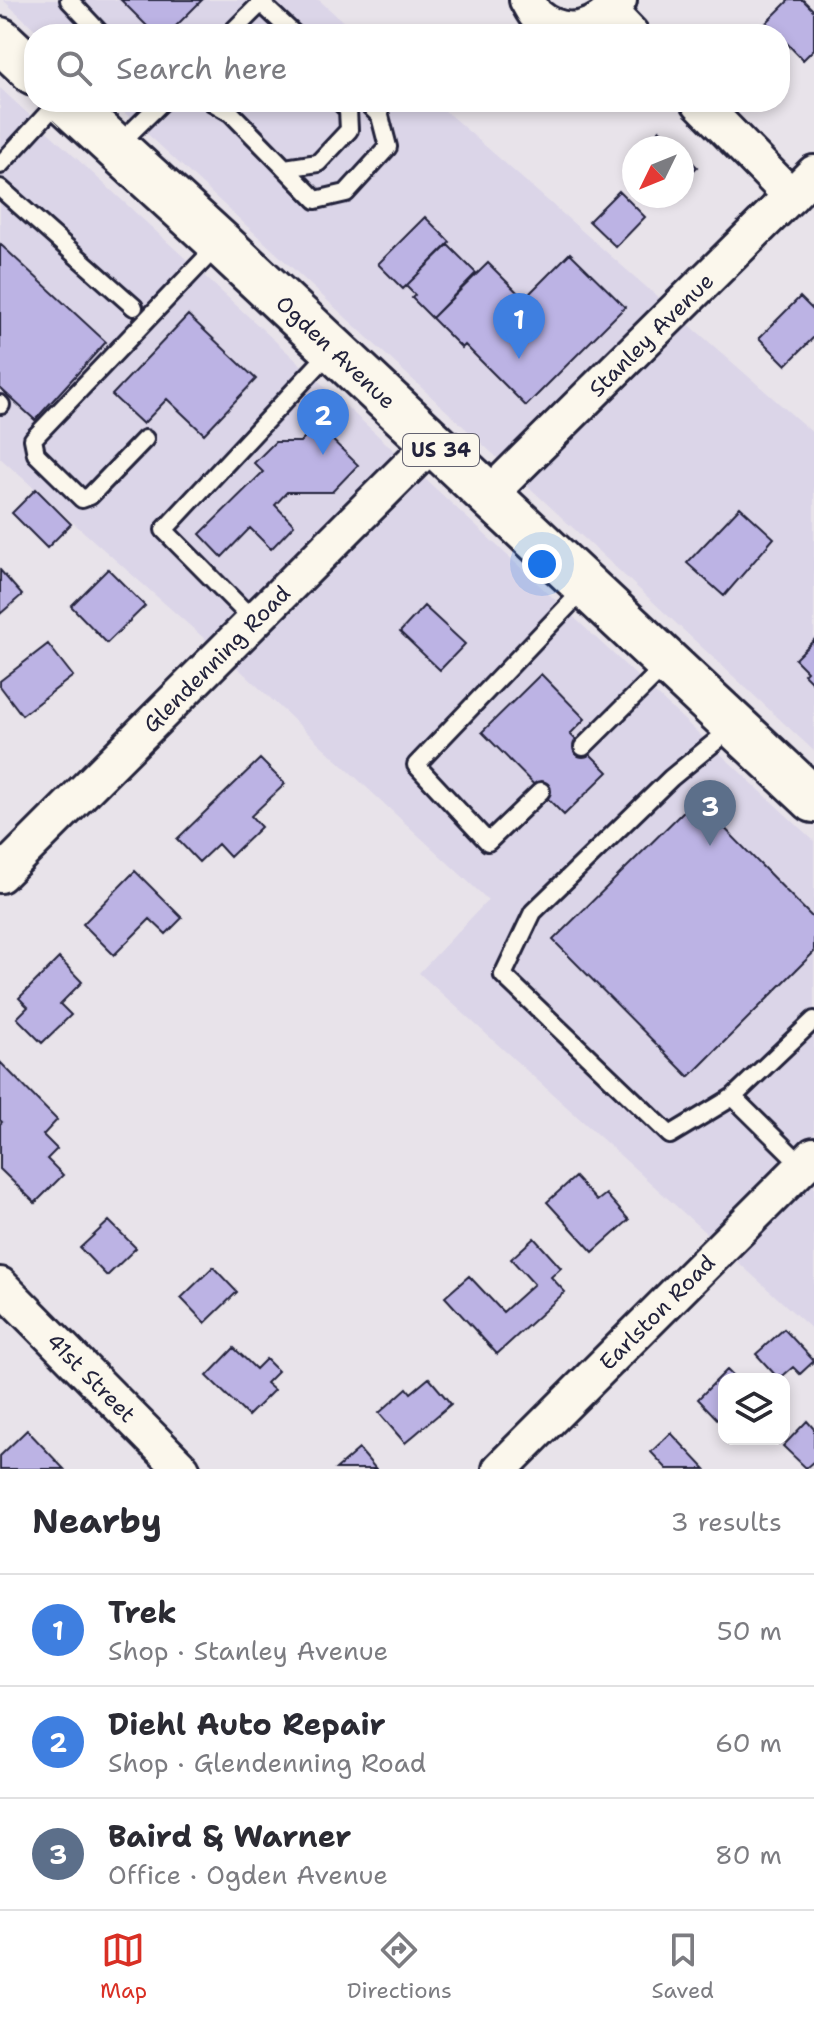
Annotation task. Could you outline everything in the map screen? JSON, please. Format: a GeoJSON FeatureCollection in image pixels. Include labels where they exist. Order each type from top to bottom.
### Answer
{"type":"FeatureCollection","features":[{"type":"Feature","properties":{"kind":"main road"},"geometry":{"type":"LineString","coordinates":[[0,40],[24,63]]}},
{"type":"Feature","properties":{"kind":"main road","name":"Ogden Avenue"},"geometry":{"type":"LineString","coordinates":[[77,112],[814,800]]}},
{"type":"Feature","properties":{"kind":"street"},"geometry":{"type":"LineString","coordinates":[[527,0],[536,15],[550,24]]}},
{"type":"Feature","properties":{"kind":"street"},"geometry":{"type":"LineString","coordinates":[[598,24],[620,16]]}},
{"type":"Feature","properties":{"kind":"street"},"geometry":{"type":"LineString","coordinates":[[712,112],[803,184]]}},
{"type":"Feature","properties":{"kind":"street","name":"Stanley Avenue"},"geometry":{"type":"LineString","coordinates":[[489,495],[803,184]]}},
{"type":"Feature","properties":{"kind":"street","name":"Glendenning Road"},"geometry":{"type":"LineString","coordinates":[[0,875],[433,442]]}},
{"type":"Feature","properties":{"kind":"street","name":"Earlston Road"},"geometry":{"type":"LineString","coordinates":[[500,1469],[808,1161]]}},
{"type":"Feature","properties":{"kind":"street","name":"41st Street"},"geometry":{"type":"LineString","coordinates":[[0,1285],[182,1469]]}},
{"type":"Feature","properties":{"kind":"lane"},"geometry":{"type":"LineString","coordinates":[[69,0],[92,24]]}},
{"type":"Feature","properties":{"kind":"lane"},"geometry":{"type":"LineString","coordinates":[[240,24],[261,3],[276,24]]}},
{"type":"Feature","properties":{"kind":"lane"},"geometry":{"type":"LineString","coordinates":[[0,165],[49,112]]}},
{"type":"Feature","properties":{"kind":"lane"},"geometry":{"type":"LineString","coordinates":[[116,147],[152,112]]}},
{"type":"Feature","properties":{"kind":"lane"},"geometry":{"type":"LineString","coordinates":[[229,112],[316,200],[346,193],[388,147],[380,116],[376,112]]}},
{"type":"Feature","properties":{"kind":"lane"},"geometry":{"type":"LineString","coordinates":[[285,168],[318,163],[349,130],[348,112]]}},
{"type":"Feature","properties":{"kind":"lane"},"geometry":{"type":"LineString","coordinates":[[0,188],[134,307]]}},
{"type":"Feature","properties":{"kind":"lane"},"geometry":{"type":"LineString","coordinates":[[145,439],[90,496],[82,499],[36,454],[33,439],[220,243]]}},
{"type":"Feature","properties":{"kind":"lane"},"geometry":{"type":"LineString","coordinates":[[254,621],[164,530],[333,349]]}},
{"type":"Feature","properties":{"kind":"lane"},"geometry":{"type":"LineString","coordinates":[[541,791],[488,842],[416,765],[586,587]]}},
{"type":"Feature","properties":{"kind":"lane"},"geometry":{"type":"LineString","coordinates":[[583,747],[668,663]]}},
{"type":"Feature","properties":{"kind":"lane"},"geometry":{"type":"LineString","coordinates":[[734,726],[671,778],[533,912],[503,975],[670,1135],[733,1097],[814,1020]]}},
{"type":"Feature","properties":{"kind":"lane"},"geometry":{"type":"LineString","coordinates":[[733,1097],[808,1161]]}},
{"type":"Feature","properties":{"kind":"shaded area"},"geometry":{"type":"Polygon","coordinates":[[[3,0],[319,0],[346,24],[29,24],[3,0]]]}},
{"type":"Feature","properties":{"kind":"shaded area"},"geometry":{"type":"Polygon","coordinates":[[[0,88],[814,841],[814,1331],[419,973],[488,900],[240,670],[0,458],[0,88]]]}},
{"type":"Feature","properties":{"kind":"shaded area"},"geometry":{"type":"Polygon","coordinates":[[[124,112],[446,112],[814,434],[814,751],[124,112]]]}},
{"type":"Feature","properties":{"kind":"building"},"geometry":{"type":"Polygon","coordinates":[[[121,0],[202,0],[178,24],[145,24],[121,0]]]}},
{"type":"Feature","properties":{"kind":"building"},"geometry":{"type":"Polygon","coordinates":[[[789,0],[803,0],[814,11],[814,49],[803,60],[790,46],[790,24],[766,23],[789,0]]]}},
{"type":"Feature","properties":{"kind":"building"},"geometry":{"type":"Polygon","coordinates":[[[619,191],[622,194],[622,208],[636,208],[645,217],[616,247],[589,221],[619,191]]]}},
{"type":"Feature","properties":{"kind":"building"},"geometry":{"type":"Polygon","coordinates":[[[425,217],[450,242],[403,289],[378,264],[425,217]]]}},
{"type":"Feature","properties":{"kind":"building"},"geometry":{"type":"Polygon","coordinates":[[[0,244],[106,342],[35,420],[0,388],[0,244]]]}},
{"type":"Feature","properties":{"kind":"building"},"geometry":{"type":"Polygon","coordinates":[[[448,245],[476,273],[432,318],[412,298],[415,295],[406,286],[448,245]]]}},
{"type":"Feature","properties":{"kind":"building"},"geometry":{"type":"Polygon","coordinates":[[[570,253],[625,307],[526,406],[465,345],[462,348],[432,318],[488,263],[524,299],[570,253]]]}},
{"type":"Feature","properties":{"kind":"building"},"geometry":{"type":"Polygon","coordinates":[[[800,297],[814,311],[814,337],[786,365],[759,338],[800,297]]]}},
{"type":"Feature","properties":{"kind":"building"},"geometry":{"type":"Polygon","coordinates":[[[188,315],[256,379],[204,434],[167,399],[143,424],[112,395],[188,315]]]}},
{"type":"Feature","properties":{"kind":"building"},"geometry":{"type":"Polygon","coordinates":[[[317,425],[358,465],[332,492],[287,492],[275,505],[294,525],[271,549],[250,528],[222,557],[200,534],[263,472],[254,463],[275,442],[300,442],[317,425]]]}},
{"type":"Feature","properties":{"kind":"building"},"geometry":{"type":"Polygon","coordinates":[[[36,489],[71,524],[47,548],[12,513],[36,489]]]}},
{"type":"Feature","properties":{"kind":"building"},"geometry":{"type":"Polygon","coordinates":[[[740,507],[774,538],[724,596],[687,563],[740,507]]]}},
{"type":"Feature","properties":{"kind":"building"},"geometry":{"type":"Polygon","coordinates":[[[108,569],[145,606],[107,643],[71,606],[108,569]]]}},
{"type":"Feature","properties":{"kind":"building"},"geometry":{"type":"Polygon","coordinates":[[[0,570],[22,595],[0,614],[0,570]]]}},
{"type":"Feature","properties":{"kind":"building"},"geometry":{"type":"Polygon","coordinates":[[[424,606],[465,644],[440,670],[400,632],[424,606]]]}},
{"type":"Feature","properties":{"kind":"building"},"geometry":{"type":"Polygon","coordinates":[[[814,640],[814,684],[795,659],[814,640]]]}},
{"type":"Feature","properties":{"kind":"building"},"geometry":{"type":"Polygon","coordinates":[[[48,644],[73,676],[22,715],[0,686],[0,681],[48,644]]]}},
{"type":"Feature","properties":{"kind":"building"},"geometry":{"type":"Polygon","coordinates":[[[541,674],[585,719],[570,734],[608,772],[564,815],[482,732],[541,674]]]}},
{"type":"Feature","properties":{"kind":"building"},"geometry":{"type":"Polygon","coordinates":[[[260,759],[285,784],[251,816],[261,827],[230,857],[218,844],[199,862],[177,839],[260,759]]]}},
{"type":"Feature","properties":{"kind":"building"},"geometry":{"type":"Polygon","coordinates":[[[696,799],[814,919],[814,952],[689,1077],[553,940],[696,799]]]}},
{"type":"Feature","properties":{"kind":"building"},"geometry":{"type":"Polygon","coordinates":[[[135,871],[182,918],[166,934],[150,919],[114,955],[83,924],[135,871]]]}},
{"type":"Feature","properties":{"kind":"building"},"geometry":{"type":"Polygon","coordinates":[[[59,958],[82,982],[60,1004],[71,1015],[42,1043],[17,1018],[28,1007],[19,998],[59,958]]]}},
{"type":"Feature","properties":{"kind":"building"},"geometry":{"type":"Polygon","coordinates":[[[0,1062],[57,1120],[43,1135],[57,1149],[47,1159],[63,1175],[35,1203],[0,1169],[0,1062]]]}},
{"type":"Feature","properties":{"kind":"building"},"geometry":{"type":"Polygon","coordinates":[[[575,1177],[597,1201],[606,1194],[629,1220],[593,1252],[547,1202],[575,1177]]]}},
{"type":"Feature","properties":{"kind":"building"},"geometry":{"type":"Polygon","coordinates":[[[109,1221],[136,1248],[107,1276],[80,1248],[109,1221]]]}},
{"type":"Feature","properties":{"kind":"building"},"geometry":{"type":"Polygon","coordinates":[[[534,1238],[561,1268],[551,1277],[565,1292],[497,1354],[445,1297],[469,1276],[503,1312],[534,1284],[511,1259],[534,1238]]]}},
{"type":"Feature","properties":{"kind":"building"},"geometry":{"type":"Polygon","coordinates":[[[213,1267],[237,1292],[205,1323],[181,1298],[213,1267]]]}},
{"type":"Feature","properties":{"kind":"building"},"geometry":{"type":"Polygon","coordinates":[[[784,1329],[814,1361],[800,1374],[793,1367],[786,1373],[773,1373],[756,1354],[784,1329]]]}},
{"type":"Feature","properties":{"kind":"building"},"geometry":{"type":"Polygon","coordinates":[[[234,1348],[256,1369],[266,1359],[278,1371],[266,1383],[274,1390],[248,1416],[207,1376],[234,1348]]]}},
{"type":"Feature","properties":{"kind":"building"},"geometry":{"type":"Polygon","coordinates":[[[429,1378],[451,1404],[405,1443],[379,1413],[407,1388],[411,1393],[429,1378]]]}},
{"type":"Feature","properties":{"kind":"building"},"geometry":{"type":"Polygon","coordinates":[[[718,1379],[718,1420],[698,1399],[718,1379]]]}},
{"type":"Feature","properties":{"kind":"building"},"geometry":{"type":"Polygon","coordinates":[[[807,1421],[814,1429],[814,1461],[806,1468],[783,1446],[790,1445],[790,1439],[807,1421]]]}},
{"type":"Feature","properties":{"kind":"building"},"geometry":{"type":"Polygon","coordinates":[[[27,1430],[64,1469],[0,1469],[0,1456],[27,1430]]]}},
{"type":"Feature","properties":{"kind":"building"},"geometry":{"type":"Polygon","coordinates":[[[671,1433],[705,1469],[667,1469],[651,1452],[671,1433]]]}},
{"type":"Feature","properties":{"kind":"building"},"geometry":{"type":"Polygon","coordinates":[[[359,1449],[376,1469],[336,1469],[359,1449]]]}},
{"type":"Feature","properties":{"kind":"place","name":"Trek"},"geometry":{"type":"Point","coordinates":[519,359]}},
{"type":"Feature","properties":{"kind":"place","name":"Diehl Auto Repair"},"geometry":{"type":"Point","coordinates":[323,455]}},
{"type":"Feature","properties":{"kind":"place","name":"Baird & Warner"},"geometry":{"type":"Point","coordinates":[710,846]}}]}
